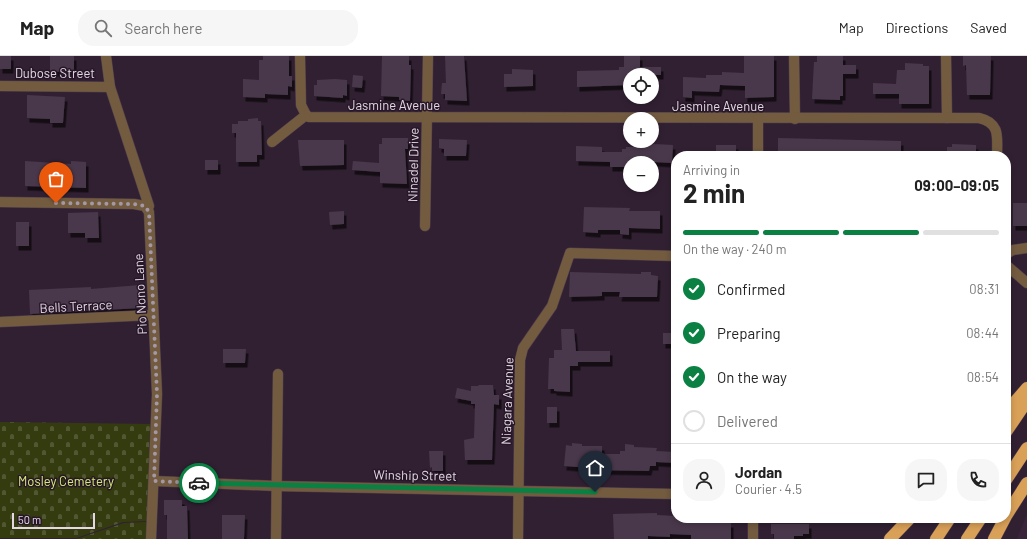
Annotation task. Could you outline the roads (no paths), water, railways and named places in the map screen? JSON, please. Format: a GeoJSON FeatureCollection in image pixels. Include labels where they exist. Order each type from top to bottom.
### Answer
{"type":"FeatureCollection","features":[{"type":"Feature","properties":{"kind":"highway"},"geometry":{"type":"LineString","coordinates":[[1011,406],[1027,388]]}},
{"type":"Feature","properties":{"kind":"highway"},"geometry":{"type":"LineString","coordinates":[[1011,425],[1027,401]]}},
{"type":"Feature","properties":{"kind":"highway"},"geometry":{"type":"LineString","coordinates":[[1011,472],[1027,448]]}},
{"type":"Feature","properties":{"kind":"highway"},"geometry":{"type":"LineString","coordinates":[[1011,509],[1027,483]]}},
{"type":"Feature","properties":{"kind":"highway"},"geometry":{"type":"LineString","coordinates":[[890,539],[905,523]]}},
{"type":"Feature","properties":{"kind":"highway"},"geometry":{"type":"LineString","coordinates":[[936,539],[947,523]]}},
{"type":"Feature","properties":{"kind":"highway"},"geometry":{"type":"LineString","coordinates":[[967,539],[978,523]]}},
{"type":"Feature","properties":{"kind":"highway"},"geometry":{"type":"LineString","coordinates":[[994,539],[1003,523]]}},
{"type":"Feature","properties":{"kind":"street","name":"Pio Nono Lane"},"geometry":{"type":"LineString","coordinates":[[106,56],[110,87],[149,206],[147,209],[149,212],[157,394],[151,539]]}},
{"type":"Feature","properties":{"kind":"street"},"geometry":{"type":"LineString","coordinates":[[272,142],[306,115],[301,106],[300,56]]}},
{"type":"Feature","properties":{"kind":"street","name":"Ninadel Drive"},"geometry":{"type":"LineString","coordinates":[[426,226],[428,56]]}},
{"type":"Feature","properties":{"kind":"street"},"geometry":{"type":"LineString","coordinates":[[794,56],[795,119]]}},
{"type":"Feature","properties":{"kind":"street"},"geometry":{"type":"LineString","coordinates":[[946,56],[947,118]]}},
{"type":"Feature","properties":{"kind":"street","name":"Dubose Street"},"geometry":{"type":"LineString","coordinates":[[0,86],[110,87]]}},
{"type":"Feature","properties":{"kind":"street","name":"Jasmine Avenue"},"geometry":{"type":"LineString","coordinates":[[306,115],[310,117],[427,119],[979,118],[987,120],[996,128],[997,151]]}},
{"type":"Feature","properties":{"kind":"street"},"geometry":{"type":"LineString","coordinates":[[758,119],[758,151]]}},
{"type":"Feature","properties":{"kind":"street"},"geometry":{"type":"LineString","coordinates":[[0,202],[134,204],[145,206],[147,209]]}},
{"type":"Feature","properties":{"kind":"street"},"geometry":{"type":"LineString","coordinates":[[1011,251],[1027,248]]}},
{"type":"Feature","properties":{"kind":"street","name":"Niagara Avenue"},"geometry":{"type":"LineString","coordinates":[[518,539],[520,360],[523,348],[552,306],[570,253],[671,256]]}},
{"type":"Feature","properties":{"kind":"street"},"geometry":{"type":"LineString","coordinates":[[1011,269],[1027,283]]}},
{"type":"Feature","properties":{"kind":"street","name":"Bells Terrace"},"geometry":{"type":"LineString","coordinates":[[0,322],[153,315]]}},
{"type":"Feature","properties":{"kind":"street"},"geometry":{"type":"LineString","coordinates":[[276,539],[278,374]]}},
{"type":"Feature","properties":{"kind":"street","name":"Winship Street"},"geometry":{"type":"LineString","coordinates":[[154,481],[276,486],[671,494]]}},
{"type":"Feature","properties":{"kind":"street"},"geometry":{"type":"LineString","coordinates":[[753,523],[753,539]]}},
{"type":"Feature","properties":{"kind":"park label","name":"Mosley Cemetery"},"geometry":{"type":"Point","coordinates":[66,481]}}]}
